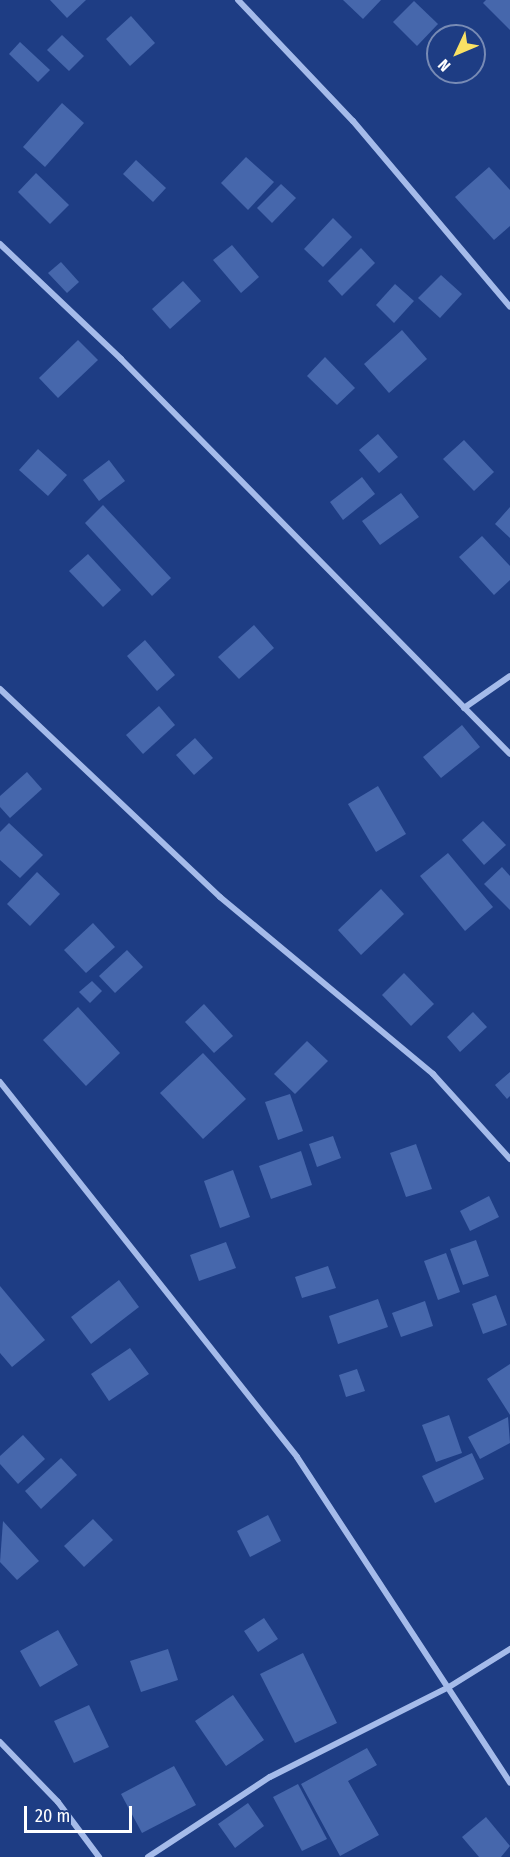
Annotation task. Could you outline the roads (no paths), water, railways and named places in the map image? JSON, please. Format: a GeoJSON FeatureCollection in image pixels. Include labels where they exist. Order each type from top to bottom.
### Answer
{"type":"FeatureCollection","features":[{"type":"Feature","properties":{"kind":"street"},"geometry":{"type":"LineString","coordinates":[[238,0],[353,121],[510,307]]}},
{"type":"Feature","properties":{"kind":"street"},"geometry":{"type":"LineString","coordinates":[[0,244],[129,368],[510,754]]}},
{"type":"Feature","properties":{"kind":"street"},"geometry":{"type":"LineString","coordinates":[[464,708],[510,676]]}},
{"type":"Feature","properties":{"kind":"street"},"geometry":{"type":"LineString","coordinates":[[0,689],[220,897],[433,1074],[510,1159]]}},
{"type":"Feature","properties":{"kind":"street"},"geometry":{"type":"LineString","coordinates":[[0,1082],[297,1457],[510,1782]]}},
{"type":"Feature","properties":{"kind":"street"},"geometry":{"type":"LineString","coordinates":[[148,1857],[270,1777],[448,1687],[510,1649]]}},
{"type":"Feature","properties":{"kind":"street"},"geometry":{"type":"LineString","coordinates":[[0,1742],[58,1802],[99,1857]]}}]}
